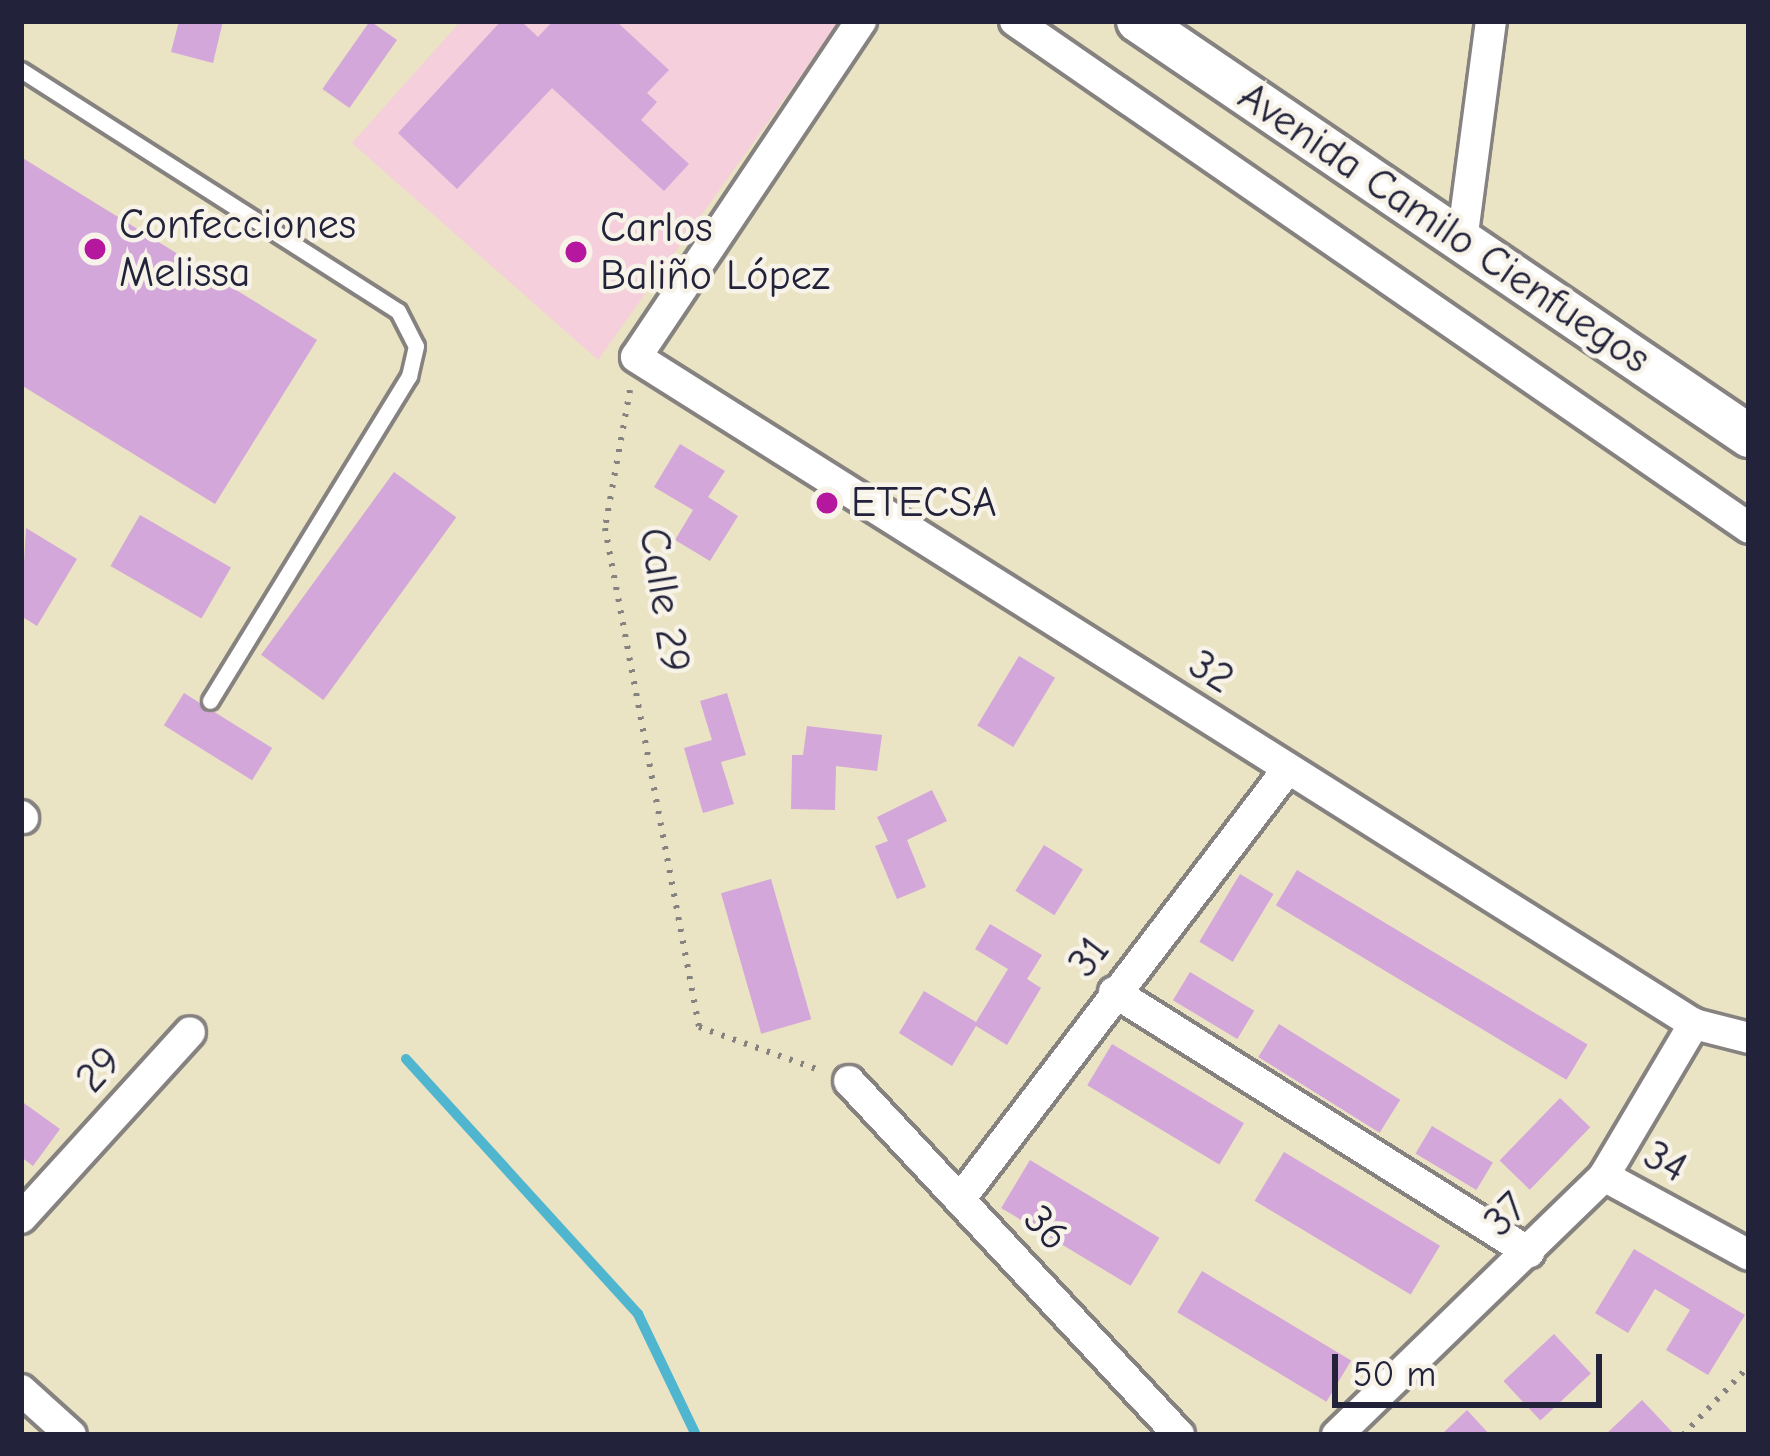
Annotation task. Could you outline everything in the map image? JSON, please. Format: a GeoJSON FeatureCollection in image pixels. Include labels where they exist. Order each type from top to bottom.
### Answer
{"type":"FeatureCollection","features":[{"type":"Feature","properties":{"kind":"main road","name":"Avenida Camilo Cienfuegos"},"geometry":{"type":"LineString","coordinates":[[1138,21],[1749,436]]}},
{"type":"Feature","properties":{"kind":"street"},"geometry":{"type":"LineString","coordinates":[[636,357],[861,21]]}},
{"type":"Feature","properties":{"kind":"street"},"geometry":{"type":"LineString","coordinates":[[1016,21],[1749,528]]}},
{"type":"Feature","properties":{"kind":"street"},"geometry":{"type":"LineString","coordinates":[[1462,241],[1491,21]]}},
{"type":"Feature","properties":{"kind":"street","name":"32"},"geometry":{"type":"LineString","coordinates":[[636,357],[1694,1024],[1749,1038]]}},
{"type":"Feature","properties":{"kind":"street","name":"31"},"geometry":{"type":"LineString","coordinates":[[961,1198],[1287,770]]}},
{"type":"Feature","properties":{"kind":"street"},"geometry":{"type":"LineString","coordinates":[[1114,992],[1529,1252]]}},
{"type":"Feature","properties":{"kind":"street","name":"37"},"geometry":{"type":"LineString","coordinates":[[1336,1435],[1604,1176],[1694,1024]]}},
{"type":"Feature","properties":{"kind":"street","name":"29"},"geometry":{"type":"LineString","coordinates":[[21,1218],[190,1032]]}},
{"type":"Feature","properties":{"kind":"street","name":"36"},"geometry":{"type":"LineString","coordinates":[[849,1081],[1179,1435]]}},
{"type":"Feature","properties":{"kind":"street","name":"34"},"geometry":{"type":"LineString","coordinates":[[1604,1176],[1749,1256]]}},
{"type":"Feature","properties":{"kind":"street"},"geometry":{"type":"LineString","coordinates":[[21,1390],[71,1435]]}},
{"type":"Feature","properties":{"kind":"lane"},"geometry":{"type":"LineString","coordinates":[[21,70],[398,311],[416,346],[409,376],[211,701]]}},
{"type":"Feature","properties":{"kind":"path","name":"Calle 29"},"geometry":{"type":"LineString","coordinates":[[636,357],[605,528],[699,1028],[849,1081]]}},
{"type":"Feature","properties":{"kind":"path"},"geometry":{"type":"LineString","coordinates":[[1683,1435],[1749,1366]]}},
{"type":"Feature","properties":{"kind":"shaded area","name":"Carlos Baliño López"},"geometry":{"type":"Polygon","coordinates":[[[461,21],[840,21],[598,360],[352,143],[461,21]]]}},
{"type":"Feature","properties":{"kind":"building"},"geometry":{"type":"Polygon","coordinates":[[[179,21],[223,21],[213,63],[171,52],[179,21]]]}},
{"type":"Feature","properties":{"kind":"building"},"geometry":{"type":"Polygon","coordinates":[[[370,21],[397,40],[349,108],[322,89],[370,21]]]}},
{"type":"Feature","properties":{"kind":"building"},"geometry":{"type":"Polygon","coordinates":[[[501,21],[521,21],[538,37],[553,21],[616,21],[669,70],[647,93],[657,102],[641,120],[689,164],[664,191],[552,88],[457,189],[398,133],[501,21]]]}},
{"type":"Feature","properties":{"kind":"building","name":"Confecciones Melissa"},"geometry":{"type":"Polygon","coordinates":[[[21,157],[317,340],[215,504],[21,385],[21,157]]]}},
{"type":"Feature","properties":{"kind":"building"},"geometry":{"type":"Polygon","coordinates":[[[680,444],[725,471],[708,497],[738,516],[710,561],[675,540],[693,510],[654,487],[680,444]]]}},
{"type":"Feature","properties":{"kind":"building"},"geometry":{"type":"Polygon","coordinates":[[[394,472],[456,517],[323,700],[261,655],[394,472]]]}},
{"type":"Feature","properties":{"kind":"building"},"geometry":{"type":"Polygon","coordinates":[[[140,515],[231,568],[201,619],[110,566],[140,515]]]}},
{"type":"Feature","properties":{"kind":"building"},"geometry":{"type":"Polygon","coordinates":[[[26,528],[77,559],[37,626],[21,616],[26,528]]]}},
{"type":"Feature","properties":{"kind":"building"},"geometry":{"type":"Polygon","coordinates":[[[1019,656],[1055,678],[1013,747],[977,725],[1019,656]]]}},
{"type":"Feature","properties":{"kind":"building"},"geometry":{"type":"Polygon","coordinates":[[[184,693],[272,748],[252,780],[164,725],[184,693]]]}},
{"type":"Feature","properties":{"kind":"building"},"geometry":{"type":"Polygon","coordinates":[[[727,693],[746,755],[721,762],[734,804],[703,813],[684,748],[712,740],[700,701],[727,693]]]}},
{"type":"Feature","properties":{"kind":"building"},"geometry":{"type":"Polygon","coordinates":[[[807,726],[882,735],[877,771],[836,766],[835,810],[791,809],[792,755],[803,755],[807,726]]]}},
{"type":"Feature","properties":{"kind":"building"},"geometry":{"type":"Polygon","coordinates":[[[932,790],[947,821],[907,840],[926,887],[897,899],[875,846],[888,841],[877,817],[932,790]]]}},
{"type":"Feature","properties":{"kind":"building"},"geometry":{"type":"Polygon","coordinates":[[[1044,845],[1083,869],[1054,915],[1015,891],[1044,845]]]}},
{"type":"Feature","properties":{"kind":"building"},"geometry":{"type":"Polygon","coordinates":[[[1297,870],[1588,1045],[1566,1080],[1276,905],[1297,870]]]}},
{"type":"Feature","properties":{"kind":"building"},"geometry":{"type":"Polygon","coordinates":[[[1240,874],[1273,894],[1233,962],[1199,942],[1240,874]]]}},
{"type":"Feature","properties":{"kind":"building"},"geometry":{"type":"Polygon","coordinates":[[[771,879],[811,1019],[761,1034],[721,893],[771,879]]]}},
{"type":"Feature","properties":{"kind":"building"},"geometry":{"type":"Polygon","coordinates":[[[990,924],[1042,955],[1027,979],[1041,988],[1007,1045],[976,1026],[952,1066],[899,1033],[924,991],[976,1022],[1008,969],[975,949],[990,924]]]}},
{"type":"Feature","properties":{"kind":"building"},"geometry":{"type":"Polygon","coordinates":[[[1190,972],[1254,1011],[1237,1039],[1173,1000],[1190,972]]]}},
{"type":"Feature","properties":{"kind":"building"},"geometry":{"type":"Polygon","coordinates":[[[1279,1024],[1400,1100],[1380,1133],[1258,1057],[1279,1024]]]}},
{"type":"Feature","properties":{"kind":"building"},"geometry":{"type":"Polygon","coordinates":[[[1112,1044],[1244,1123],[1219,1164],[1087,1085],[1112,1044]]]}},
{"type":"Feature","properties":{"kind":"building"},"geometry":{"type":"Polygon","coordinates":[[[1560,1098],[1590,1127],[1530,1190],[1500,1161],[1560,1098]]]}},
{"type":"Feature","properties":{"kind":"building"},"geometry":{"type":"Polygon","coordinates":[[[21,1101],[60,1129],[33,1166],[21,1157],[21,1101]]]}},
{"type":"Feature","properties":{"kind":"building"},"geometry":{"type":"Polygon","coordinates":[[[1432,1126],[1493,1163],[1476,1190],[1416,1153],[1432,1126]]]}},
{"type":"Feature","properties":{"kind":"building"},"geometry":{"type":"Polygon","coordinates":[[[1284,1152],[1440,1246],[1411,1295],[1255,1201],[1284,1152]]]}},
{"type":"Feature","properties":{"kind":"building"},"geometry":{"type":"Polygon","coordinates":[[[1030,1160],[1159,1238],[1131,1286],[1001,1208],[1030,1160]]]}},
{"type":"Feature","properties":{"kind":"building"},"geometry":{"type":"Polygon","coordinates":[[[1634,1249],[1745,1315],[1708,1375],[1666,1350],[1690,1310],[1655,1289],[1628,1333],[1595,1313],[1634,1249]]]}},
{"type":"Feature","properties":{"kind":"building"},"geometry":{"type":"Polygon","coordinates":[[[1202,1271],[1351,1361],[1326,1402],[1177,1312],[1202,1271]]]}},
{"type":"Feature","properties":{"kind":"building"},"geometry":{"type":"Polygon","coordinates":[[[1554,1334],[1591,1373],[1540,1421],[1504,1381],[1554,1334]]]}},
{"type":"Feature","properties":{"kind":"building"},"geometry":{"type":"Polygon","coordinates":[[[1642,1400],[1675,1435],[1605,1435],[1642,1400]]]}},
{"type":"Feature","properties":{"kind":"building"},"geometry":{"type":"Polygon","coordinates":[[[1467,1410],[1490,1435],[1441,1435],[1467,1410]]]}},
{"type":"Feature","properties":{"kind":"waterway"},"geometry":{"type":"LineString","coordinates":[[406,1059],[638,1314],[696,1435]]}},
{"type":"Feature","properties":{"kind":"place","name":"Confecciones Melissa"},"geometry":{"type":"Point","coordinates":[95,249]}},
{"type":"Feature","properties":{"kind":"place","name":"Carlos Baliño López"},"geometry":{"type":"Point","coordinates":[576,252]}},
{"type":"Feature","properties":{"kind":"place","name":"ETECSA"},"geometry":{"type":"Point","coordinates":[827,503]}}]}
